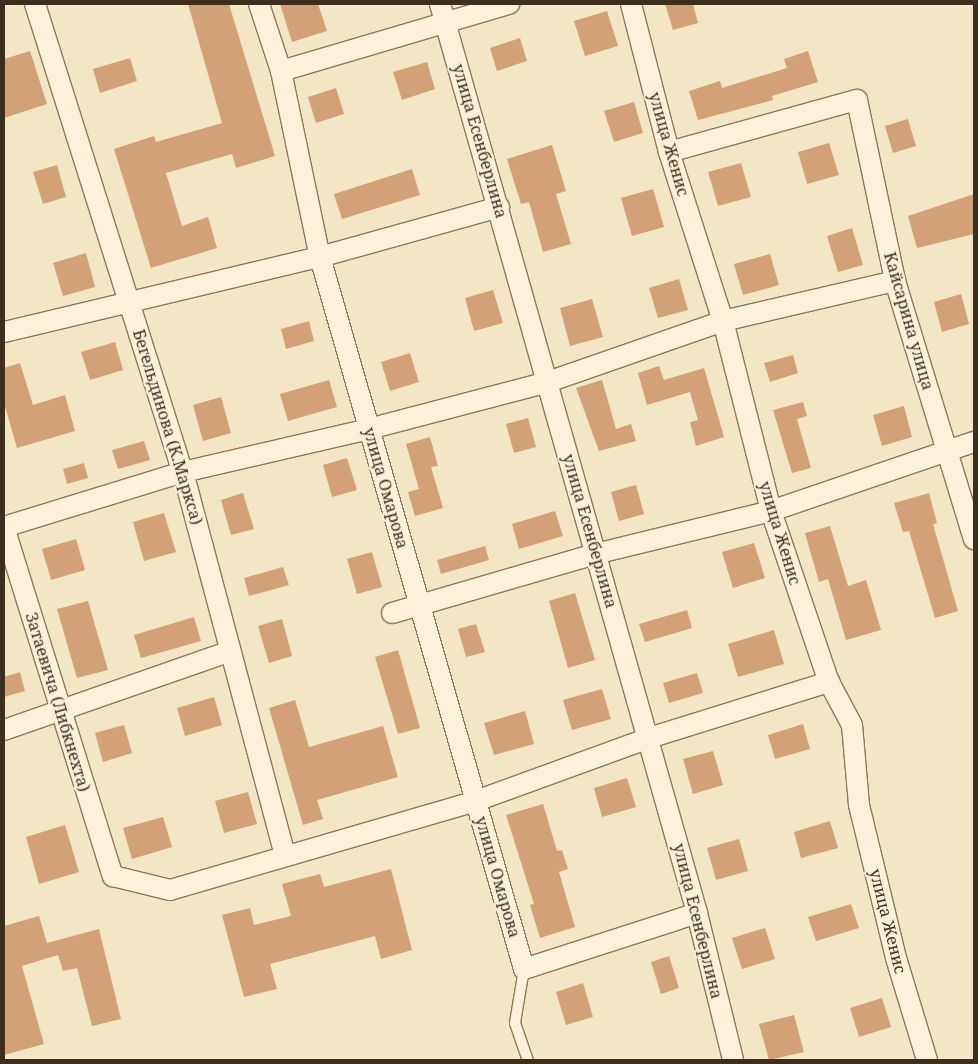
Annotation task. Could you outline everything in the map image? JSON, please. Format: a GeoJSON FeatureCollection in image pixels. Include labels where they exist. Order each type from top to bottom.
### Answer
{"type":"FeatureCollection","features":[{"type":"Feature","properties":{"kind":"street","name":"Бегельдинова (К.Маркса)"},"geometry":{"type":"LineString","coordinates":[[35,4],[183,472],[285,855]]}},
{"type":"Feature","properties":{"kind":"street","name":"улица Омарова"},"geometry":{"type":"LineString","coordinates":[[259,4],[281,71],[320,257],[524,969]]}},
{"type":"Feature","properties":{"kind":"street"},"geometry":{"type":"LineString","coordinates":[[281,71],[443,13],[509,4]]}},
{"type":"Feature","properties":{"kind":"street","name":"улица Женис"},"geometry":{"type":"LineString","coordinates":[[632,4],[669,152],[722,321],[771,511],[829,682],[852,725],[859,805],[896,958],[927,1060]]}},
{"type":"Feature","properties":{"kind":"street","name":"улица Есенберлина"},"geometry":{"type":"LineString","coordinates":[[443,13],[698,913],[733,1060]]}},
{"type":"Feature","properties":{"kind":"street","name":"Кайсарина улица"},"geometry":{"type":"LineString","coordinates":[[669,152],[857,100],[895,281],[974,539]]}},
{"type":"Feature","properties":{"kind":"street"},"geometry":{"type":"LineString","coordinates":[[4,332],[320,257],[499,207]]}},
{"type":"Feature","properties":{"kind":"street"},"geometry":{"type":"LineString","coordinates":[[4,527],[183,472],[369,430],[548,382],[722,321],[895,281]]}},
{"type":"Feature","properties":{"kind":"street"},"geometry":{"type":"LineString","coordinates":[[392,613],[596,554],[771,511],[974,442]]}},
{"type":"Feature","properties":{"kind":"street","name":"Затаевича (Либкнехта)"},"geometry":{"type":"LineString","coordinates":[[4,527],[113,876],[170,890],[285,855]]}},
{"type":"Feature","properties":{"kind":"street"},"geometry":{"type":"LineString","coordinates":[[4,730],[61,712],[231,651]]}},
{"type":"Feature","properties":{"kind":"street"},"geometry":{"type":"LineString","coordinates":[[285,855],[476,801],[649,738],[829,682]]}},
{"type":"Feature","properties":{"kind":"street"},"geometry":{"type":"LineString","coordinates":[[524,969],[698,913]]}},
{"type":"Feature","properties":{"kind":"lane"},"geometry":{"type":"LineString","coordinates":[[524,969],[515,1023],[528,1060]]}},
{"type":"Feature","properties":{"kind":"building"},"geometry":{"type":"Polygon","coordinates":[[[188,4],[229,4],[275,156],[236,168],[232,154],[166,173],[182,226],[208,217],[217,248],[151,268],[114,149],[154,136],[156,142],[222,123],[188,4]]]}},
{"type":"Feature","properties":{"kind":"building"},"geometry":{"type":"Polygon","coordinates":[[[280,4],[318,4],[327,31],[292,42],[280,4]]]}},
{"type":"Feature","properties":{"kind":"building"},"geometry":{"type":"Polygon","coordinates":[[[665,4],[693,4],[698,23],[673,30],[665,4]]]}},
{"type":"Feature","properties":{"kind":"building"},"geometry":{"type":"Polygon","coordinates":[[[607,11],[618,46],[585,56],[574,21],[607,11]]]}},
{"type":"Feature","properties":{"kind":"building"},"geometry":{"type":"Polygon","coordinates":[[[520,38],[527,61],[497,71],[490,48],[520,38]]]}},
{"type":"Feature","properties":{"kind":"building"},"geometry":{"type":"Polygon","coordinates":[[[30,51],[47,104],[4,118],[4,59],[30,51]]]}},
{"type":"Feature","properties":{"kind":"building"},"geometry":{"type":"Polygon","coordinates":[[[808,51],[818,82],[772,96],[773,100],[698,120],[689,91],[720,81],[722,88],[787,68],[784,59],[808,51]]]}},
{"type":"Feature","properties":{"kind":"building"},"geometry":{"type":"Polygon","coordinates":[[[130,58],[137,81],[100,93],[93,69],[130,58]]]}},
{"type":"Feature","properties":{"kind":"building"},"geometry":{"type":"Polygon","coordinates":[[[427,62],[435,89],[402,100],[393,72],[427,62]]]}},
{"type":"Feature","properties":{"kind":"building"},"geometry":{"type":"Polygon","coordinates":[[[336,88],[344,114],[316,123],[308,97],[336,88]]]}},
{"type":"Feature","properties":{"kind":"building"},"geometry":{"type":"Polygon","coordinates":[[[634,102],[643,133],[614,142],[604,111],[634,102]]]}},
{"type":"Feature","properties":{"kind":"building"},"geometry":{"type":"Polygon","coordinates":[[[908,119],[916,146],[893,153],[885,126],[908,119]]]}},
{"type":"Feature","properties":{"kind":"building"},"geometry":{"type":"Polygon","coordinates":[[[829,143],[839,175],[807,184],[798,152],[829,143]]]}},
{"type":"Feature","properties":{"kind":"building"},"geometry":{"type":"Polygon","coordinates":[[[552,145],[566,191],[556,194],[571,244],[543,252],[529,202],[521,204],[507,159],[552,145]]]}},
{"type":"Feature","properties":{"kind":"building"},"geometry":{"type":"Polygon","coordinates":[[[741,163],[751,197],[718,206],[708,172],[741,163]]]}},
{"type":"Feature","properties":{"kind":"building"},"geometry":{"type":"Polygon","coordinates":[[[57,165],[66,197],[43,204],[33,172],[57,165]]]}},
{"type":"Feature","properties":{"kind":"building"},"geometry":{"type":"Polygon","coordinates":[[[412,169],[420,195],[342,219],[334,194],[412,169]]]}},
{"type":"Feature","properties":{"kind":"building"},"geometry":{"type":"Polygon","coordinates":[[[653,189],[664,227],[632,236],[621,198],[653,189]]]}},
{"type":"Feature","properties":{"kind":"building"},"geometry":{"type":"Polygon","coordinates":[[[974,194],[974,234],[917,248],[908,216],[974,194]]]}},
{"type":"Feature","properties":{"kind":"building"},"geometry":{"type":"Polygon","coordinates":[[[852,228],[863,265],[838,272],[827,236],[852,228]]]}},
{"type":"Feature","properties":{"kind":"building"},"geometry":{"type":"Polygon","coordinates":[[[86,253],[95,287],[63,296],[53,263],[86,253]]]}},
{"type":"Feature","properties":{"kind":"building"},"geometry":{"type":"Polygon","coordinates":[[[770,254],[779,285],[743,295],[734,264],[770,254]]]}},
{"type":"Feature","properties":{"kind":"building"},"geometry":{"type":"Polygon","coordinates":[[[679,279],[688,310],[658,318],[649,288],[679,279]]]}},
{"type":"Feature","properties":{"kind":"building"},"geometry":{"type":"Polygon","coordinates":[[[493,290],[503,323],[474,331],[465,298],[493,290]]]}},
{"type":"Feature","properties":{"kind":"building"},"geometry":{"type":"Polygon","coordinates":[[[961,294],[969,324],[942,332],[934,302],[961,294]]]}},
{"type":"Feature","properties":{"kind":"building"},"geometry":{"type":"Polygon","coordinates":[[[592,299],[603,337],[570,346],[560,308],[592,299]]]}},
{"type":"Feature","properties":{"kind":"building"},"geometry":{"type":"Polygon","coordinates":[[[309,321],[314,341],[286,349],[281,329],[309,321]]]}},
{"type":"Feature","properties":{"kind":"building"},"geometry":{"type":"Polygon","coordinates":[[[115,342],[123,370],[90,380],[81,352],[115,342]]]}},
{"type":"Feature","properties":{"kind":"building"},"geometry":{"type":"Polygon","coordinates":[[[410,353],[419,382],[390,391],[381,362],[410,353]]]}},
{"type":"Feature","properties":{"kind":"building"},"geometry":{"type":"Polygon","coordinates":[[[793,355],[798,373],[770,382],[764,363],[793,355]]]}},
{"type":"Feature","properties":{"kind":"building"},"geometry":{"type":"Polygon","coordinates":[[[20,363],[33,405],[65,395],[75,431],[17,448],[4,403],[4,368],[20,363]]]}},
{"type":"Feature","properties":{"kind":"building"},"geometry":{"type":"Polygon","coordinates":[[[659,366],[664,380],[704,368],[724,437],[696,446],[690,422],[698,420],[690,392],[647,405],[638,373],[659,366]]]}},
{"type":"Feature","properties":{"kind":"building"},"geometry":{"type":"Polygon","coordinates":[[[329,380],[337,407],[288,421],[280,394],[329,380]]]}},
{"type":"Feature","properties":{"kind":"building"},"geometry":{"type":"Polygon","coordinates":[[[602,380],[616,429],[631,424],[636,441],[599,451],[576,388],[602,380]]]}},
{"type":"Feature","properties":{"kind":"building"},"geometry":{"type":"Polygon","coordinates":[[[221,397],[231,433],[203,441],[193,405],[221,397]]]}},
{"type":"Feature","properties":{"kind":"building"},"geometry":{"type":"Polygon","coordinates":[[[803,402],[807,416],[797,419],[811,468],[792,473],[773,410],[803,402]]]}},
{"type":"Feature","properties":{"kind":"building"},"geometry":{"type":"Polygon","coordinates":[[[904,406],[912,437],[882,446],[873,415],[904,406]]]}},
{"type":"Feature","properties":{"kind":"building"},"geometry":{"type":"Polygon","coordinates":[[[528,418],[536,447],[514,453],[506,424],[528,418]]]}},
{"type":"Feature","properties":{"kind":"building"},"geometry":{"type":"Polygon","coordinates":[[[430,437],[438,466],[431,467],[443,508],[415,516],[408,492],[419,489],[406,444],[430,437]]]}},
{"type":"Feature","properties":{"kind":"building"},"geometry":{"type":"Polygon","coordinates":[[[144,441],[150,460],[118,469],[112,450],[144,441]]]}},
{"type":"Feature","properties":{"kind":"building"},"geometry":{"type":"Polygon","coordinates":[[[347,458],[357,490],[332,497],[323,465],[347,458]]]}},
{"type":"Feature","properties":{"kind":"building"},"geometry":{"type":"Polygon","coordinates":[[[84,463],[88,478],[67,484],[63,469],[84,463]]]}},
{"type":"Feature","properties":{"kind":"building"},"geometry":{"type":"Polygon","coordinates":[[[636,485],[644,514],[619,521],[611,492],[636,485]]]}},
{"type":"Feature","properties":{"kind":"building"},"geometry":{"type":"Polygon","coordinates":[[[243,493],[254,529],[231,535],[221,500],[243,493]]]}},
{"type":"Feature","properties":{"kind":"building"},"geometry":{"type":"Polygon","coordinates":[[[929,493],[937,523],[933,524],[958,611],[935,618],[909,531],[903,532],[894,503],[929,493]]]}},
{"type":"Feature","properties":{"kind":"building"},"geometry":{"type":"Polygon","coordinates":[[[555,511],[563,536],[519,549],[512,524],[555,511]]]}},
{"type":"Feature","properties":{"kind":"building"},"geometry":{"type":"Polygon","coordinates":[[[164,513],[176,552],[144,561],[133,522],[164,513]]]}},
{"type":"Feature","properties":{"kind":"building"},"geometry":{"type":"Polygon","coordinates":[[[830,526],[848,586],[866,580],[881,630],[846,640],[828,579],[819,582],[805,533],[830,526]]]}},
{"type":"Feature","properties":{"kind":"building"},"geometry":{"type":"Polygon","coordinates":[[[76,539],[85,570],[51,580],[42,549],[76,539]]]}},
{"type":"Feature","properties":{"kind":"building"},"geometry":{"type":"Polygon","coordinates":[[[754,543],[765,578],[733,588],[722,552],[754,543]]]}},
{"type":"Feature","properties":{"kind":"building"},"geometry":{"type":"Polygon","coordinates":[[[485,546],[489,560],[441,574],[437,560],[485,546]]]}},
{"type":"Feature","properties":{"kind":"building"},"geometry":{"type":"Polygon","coordinates":[[[372,552],[382,587],[357,594],[347,559],[372,552]]]}},
{"type":"Feature","properties":{"kind":"building"},"geometry":{"type":"Polygon","coordinates":[[[283,567],[289,585],[249,596],[244,578],[283,567]]]}},
{"type":"Feature","properties":{"kind":"building"},"geometry":{"type":"Polygon","coordinates":[[[575,593],[595,660],[568,668],[549,601],[575,593]]]}},
{"type":"Feature","properties":{"kind":"building"},"geometry":{"type":"Polygon","coordinates":[[[88,601],[108,670],[77,678],[57,609],[88,601]]]}},
{"type":"Feature","properties":{"kind":"building"},"geometry":{"type":"Polygon","coordinates":[[[687,610],[692,628],[645,642],[639,624],[687,610]]]}},
{"type":"Feature","properties":{"kind":"building"},"geometry":{"type":"Polygon","coordinates":[[[194,617],[201,641],[141,658],[134,635],[194,617]]]}},
{"type":"Feature","properties":{"kind":"building"},"geometry":{"type":"Polygon","coordinates":[[[282,619],[292,656],[269,663],[258,626],[282,619]]]}},
{"type":"Feature","properties":{"kind":"building"},"geometry":{"type":"Polygon","coordinates":[[[476,624],[485,652],[466,657],[458,629],[476,624]]]}},
{"type":"Feature","properties":{"kind":"building"},"geometry":{"type":"Polygon","coordinates":[[[774,630],[784,664],[738,677],[728,644],[774,630]]]}},
{"type":"Feature","properties":{"kind":"building"},"geometry":{"type":"Polygon","coordinates":[[[398,650],[420,728],[398,734],[375,657],[398,650]]]}},
{"type":"Feature","properties":{"kind":"building"},"geometry":{"type":"Polygon","coordinates":[[[20,672],[25,691],[4,697],[4,677],[20,672]]]}},
{"type":"Feature","properties":{"kind":"building"},"geometry":{"type":"Polygon","coordinates":[[[697,673],[703,693],[669,703],[663,683],[697,673]]]}},
{"type":"Feature","properties":{"kind":"building"},"geometry":{"type":"Polygon","coordinates":[[[602,689],[611,719],[572,730],[563,700],[602,689]]]}},
{"type":"Feature","properties":{"kind":"building"},"geometry":{"type":"Polygon","coordinates":[[[214,697],[222,725],[185,736],[177,708],[214,697]]]}},
{"type":"Feature","properties":{"kind":"building"},"geometry":{"type":"Polygon","coordinates":[[[295,700],[309,747],[383,726],[398,777],[317,800],[323,819],[303,825],[269,708],[295,700]]]}},
{"type":"Feature","properties":{"kind":"building"},"geometry":{"type":"Polygon","coordinates":[[[525,711],[534,744],[494,755],[484,723],[525,711]]]}},
{"type":"Feature","properties":{"kind":"building"},"geometry":{"type":"Polygon","coordinates":[[[803,724],[810,749],[775,759],[768,735],[803,724]]]}},
{"type":"Feature","properties":{"kind":"building"},"geometry":{"type":"Polygon","coordinates":[[[124,725],[132,753],[103,762],[95,733],[124,725]]]}},
{"type":"Feature","properties":{"kind":"building"},"geometry":{"type":"Polygon","coordinates":[[[713,751],[723,785],[693,794],[683,759],[713,751]]]}},
{"type":"Feature","properties":{"kind":"building"},"geometry":{"type":"Polygon","coordinates":[[[627,778],[636,807],[602,817],[594,788],[627,778]]]}},
{"type":"Feature","properties":{"kind":"building"},"geometry":{"type":"Polygon","coordinates":[[[248,792],[257,824],[224,833],[215,801],[248,792]]]}},
{"type":"Feature","properties":{"kind":"building"},"geometry":{"type":"Polygon","coordinates":[[[543,804],[557,851],[562,850],[568,869],[559,872],[575,927],[540,938],[530,905],[534,904],[506,815],[543,804]]]}},
{"type":"Feature","properties":{"kind":"building"},"geometry":{"type":"Polygon","coordinates":[[[163,817],[172,847],[132,859],[123,828],[163,817]]]}},
{"type":"Feature","properties":{"kind":"building"},"geometry":{"type":"Polygon","coordinates":[[[830,821],[838,848],[801,858],[794,832],[830,821]]]}},
{"type":"Feature","properties":{"kind":"building"},"geometry":{"type":"Polygon","coordinates":[[[65,825],[79,872],[39,884],[26,837],[65,825]]]}},
{"type":"Feature","properties":{"kind":"building"},"geometry":{"type":"Polygon","coordinates":[[[739,839],[748,871],[716,880],[707,848],[739,839]]]}},
{"type":"Feature","properties":{"kind":"building"},"geometry":{"type":"Polygon","coordinates":[[[391,869],[412,950],[381,959],[375,936],[270,964],[277,989],[244,997],[222,915],[250,908],[254,925],[291,916],[282,884],[320,874],[324,887],[391,869]]]}},
{"type":"Feature","properties":{"kind":"building"},"geometry":{"type":"Polygon","coordinates":[[[851,904],[859,928],[816,941],[808,917],[851,904]]]}},
{"type":"Feature","properties":{"kind":"building"},"geometry":{"type":"Polygon","coordinates":[[[39,916],[47,943],[99,929],[121,1019],[92,1026],[77,968],[63,971],[58,955],[22,966],[44,1044],[4,1055],[4,926],[39,916]]]}},
{"type":"Feature","properties":{"kind":"building"},"geometry":{"type":"Polygon","coordinates":[[[765,928],[775,959],[742,969],[732,938],[765,928]]]}},
{"type":"Feature","properties":{"kind":"building"},"geometry":{"type":"Polygon","coordinates":[[[669,956],[679,988],[661,994],[651,962],[669,956]]]}},
{"type":"Feature","properties":{"kind":"building"},"geometry":{"type":"Polygon","coordinates":[[[583,983],[593,1017],[566,1025],[556,992],[583,983]]]}},
{"type":"Feature","properties":{"kind":"building"},"geometry":{"type":"Polygon","coordinates":[[[882,998],[891,1027],[859,1037],[850,1008],[882,998]]]}},
{"type":"Feature","properties":{"kind":"building"},"geometry":{"type":"Polygon","coordinates":[[[794,1015],[804,1052],[769,1060],[759,1024],[794,1015]]]}}]}
